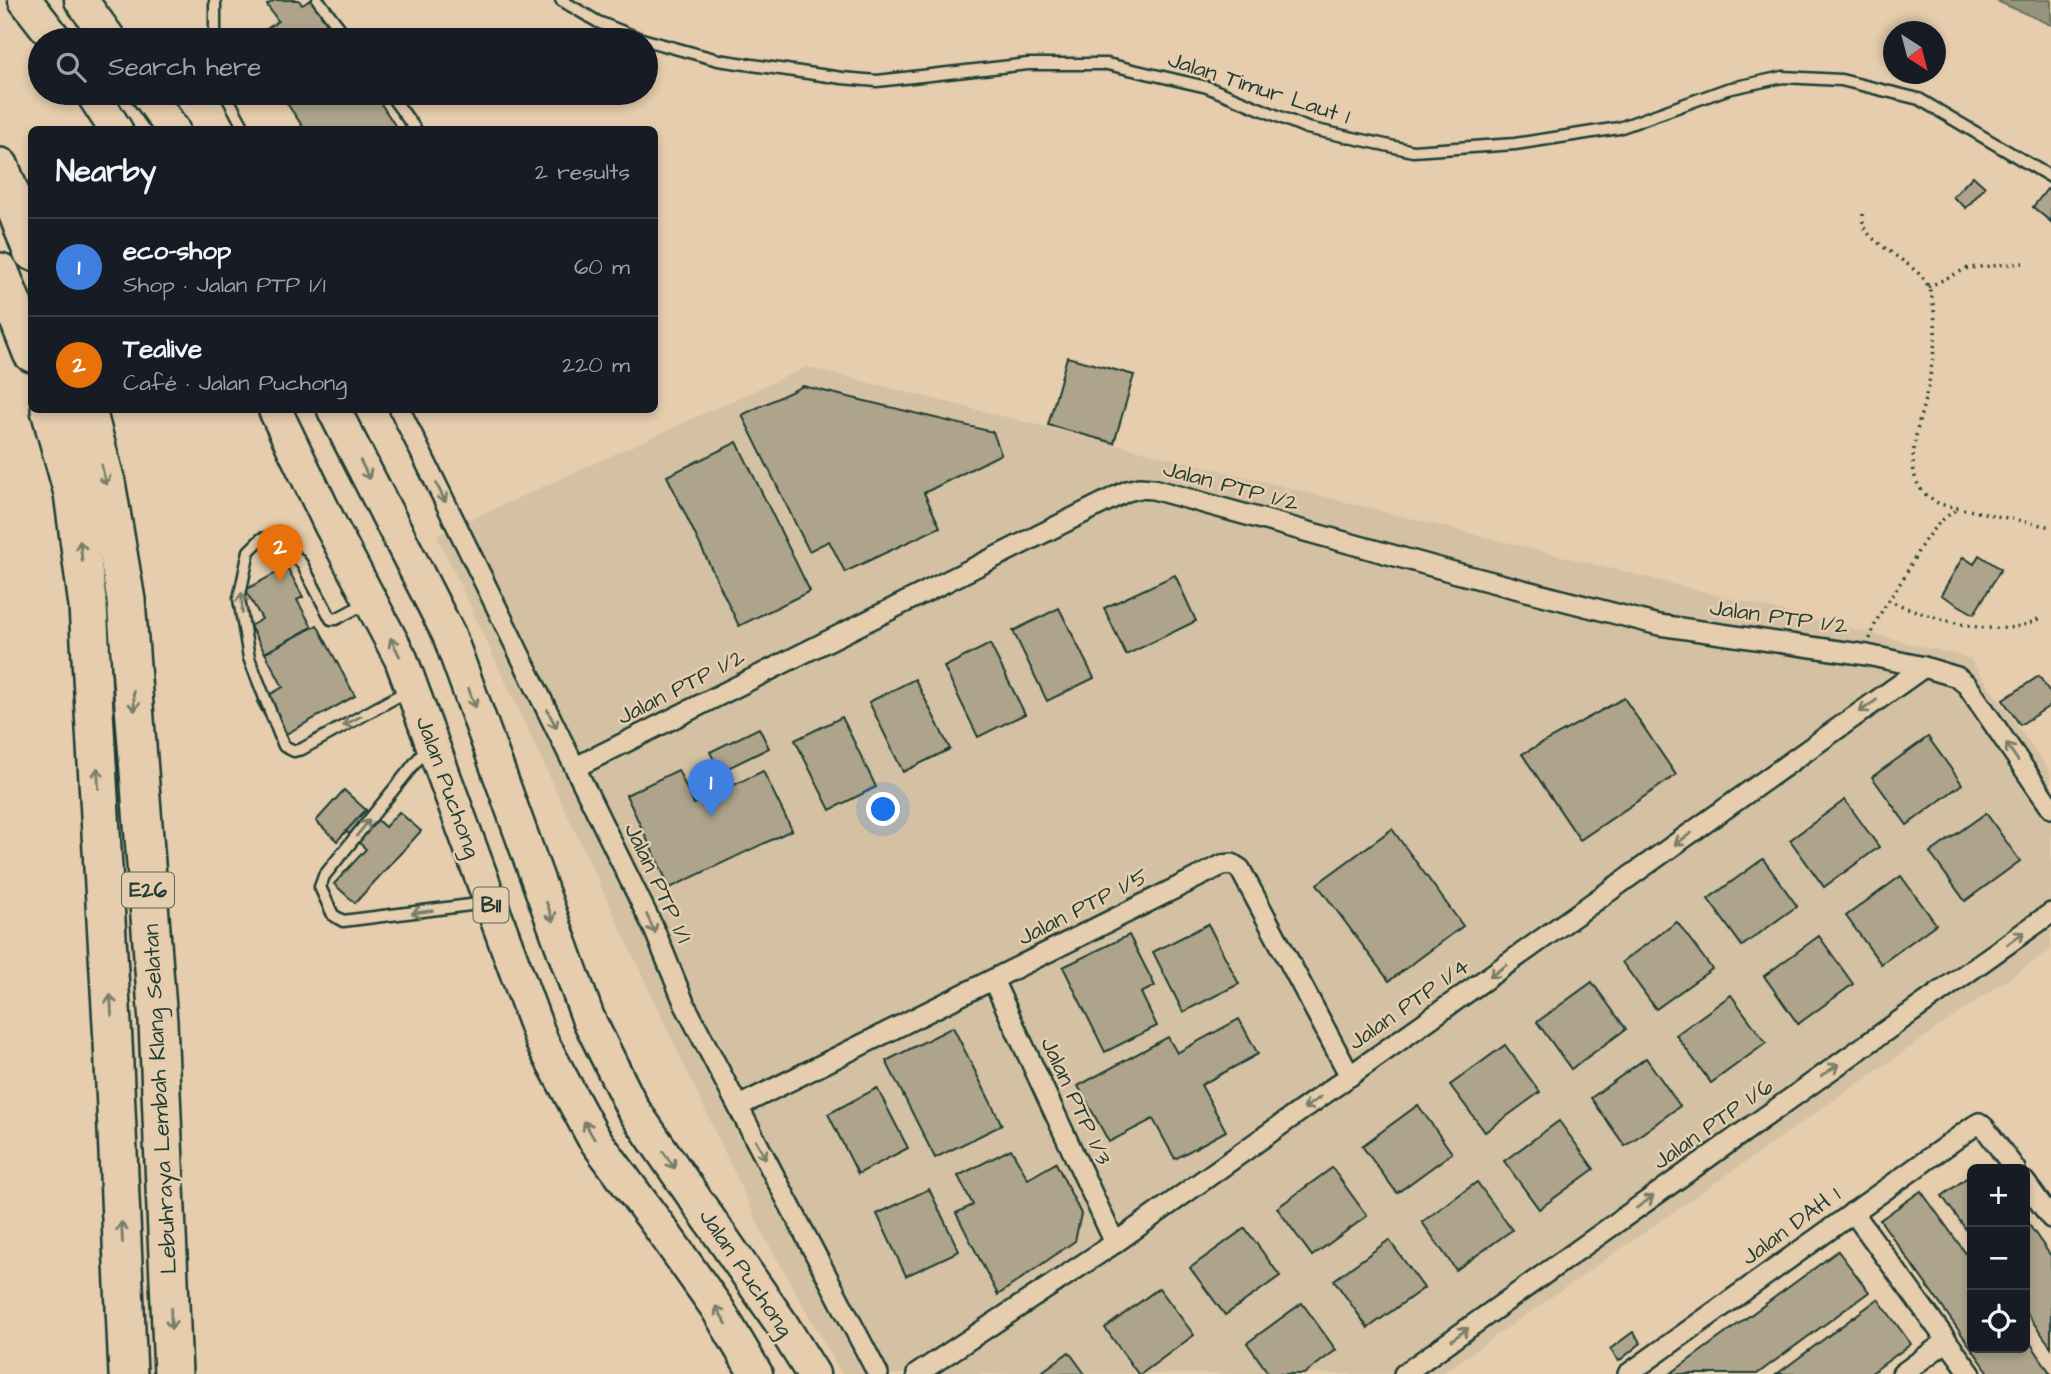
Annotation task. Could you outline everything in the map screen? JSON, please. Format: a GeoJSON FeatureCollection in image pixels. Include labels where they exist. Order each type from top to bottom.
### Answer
{"type":"FeatureCollection","features":[{"type":"Feature","properties":{"kind":"highway"},"geometry":{"type":"LineString","coordinates":[[0,167],[28,240]]}},
{"type":"Feature","properties":{"kind":"highway"},"geometry":{"type":"LineString","coordinates":[[0,272],[28,343]]}},
{"type":"Feature","properties":{"kind":"highway","name":"Lebuhraya Lembah Klang Selatan"},"geometry":{"type":"LineString","coordinates":[[51,413],[73,493],[88,606],[128,1374]]}},
{"type":"Feature","properties":{"kind":"highway","name":"Lebuhraya Lembah Klang Selatan"},"geometry":{"type":"LineString","coordinates":[[88,413],[106,482],[126,600],[158,1022],[173,1374]]}},
{"type":"Feature","properties":{"kind":"main road"},"geometry":{"type":"LineString","coordinates":[[25,0],[47,28]]}},
{"type":"Feature","properties":{"kind":"main road"},"geometry":{"type":"LineString","coordinates":[[81,0],[101,28]]}},
{"type":"Feature","properties":{"kind":"main road"},"geometry":{"type":"LineString","coordinates":[[100,105],[113,126]]}},
{"type":"Feature","properties":{"kind":"main road"},"geometry":{"type":"LineString","coordinates":[[163,105],[171,126]]}},
{"type":"Feature","properties":{"kind":"main road","name":"Jalan Puchong"},"geometry":{"type":"LineString","coordinates":[[276,413],[331,526],[401,659],[542,1042],[593,1137],[717,1308],[756,1374]]}},
{"type":"Feature","properties":{"kind":"main road"},"geometry":{"type":"LineString","coordinates":[[286,413],[309,458],[331,526]]}},
{"type":"Feature","properties":{"kind":"main road","name":"Jalan Puchong"},"geometry":{"type":"LineString","coordinates":[[336,413],[449,635],[588,1018],[633,1109],[781,1323],[813,1374]]}},
{"type":"Feature","properties":{"kind":"street","name":"Jalan PTP 1/1"},"geometry":{"type":"LineString","coordinates":[[401,413],[654,929],[685,1005],[878,1374]]}},
{"type":"Feature","properties":{"kind":"street","name":"Jalan PTP 1/2"},"geometry":{"type":"LineString","coordinates":[[576,767],[1127,491],[1139,488],[1167,493],[1457,573],[1659,625],[1867,655],[1924,667]]}},
{"type":"Feature","properties":{"kind":"street"},"geometry":{"type":"LineString","coordinates":[[1924,667],[1957,677],[1967,685],[2051,808]]}},
{"type":"Feature","properties":{"kind":"street","name":"Jalan PTP 1/4"},"geometry":{"type":"LineString","coordinates":[[917,1374],[1115,1243],[1924,667]]}},
{"type":"Feature","properties":{"kind":"street","name":"Jalan PTP 1/5"},"geometry":{"type":"LineString","coordinates":[[739,1106],[1222,865],[1232,864],[1240,869],[1350,1076]]}},
{"type":"Feature","properties":{"kind":"street","name":"Jalan PTP 1/6"},"geometry":{"type":"LineString","coordinates":[[1404,1374],[2051,913]]}},
{"type":"Feature","properties":{"kind":"street","name":"Jalan PTP 1/3"},"geometry":{"type":"LineString","coordinates":[[993,980],[1115,1243]]}},
{"type":"Feature","properties":{"kind":"street","name":"Jalan DAH 1"},"geometry":{"type":"LineString","coordinates":[[1628,1374],[1979,1123],[2011,1164]]}},
{"type":"Feature","properties":{"kind":"street"},"geometry":{"type":"LineString","coordinates":[[2030,1189],[2051,1218]]}},
{"type":"Feature","properties":{"kind":"street"},"geometry":{"type":"LineString","coordinates":[[1853,1212],[1971,1374]]}},
{"type":"Feature","properties":{"kind":"street"},"geometry":{"type":"LineString","coordinates":[[1902,1374],[1947,1341]]}},
{"type":"Feature","properties":{"kind":"lane"},"geometry":{"type":"LineString","coordinates":[[215,0],[215,28]]}},
{"type":"Feature","properties":{"kind":"lane"},"geometry":{"type":"LineString","coordinates":[[318,0],[340,28]]}},
{"type":"Feature","properties":{"kind":"lane","name":"Jalan Timur Laut 1"},"geometry":{"type":"LineString","coordinates":[[561,0],[613,28]]}},
{"type":"Feature","properties":{"kind":"lane","name":"Jalan Timur Laut 1"},"geometry":{"type":"LineString","coordinates":[[658,44],[718,60],[877,81],[1028,64],[1107,64],[1207,87],[1307,128],[1413,152],[1515,144],[1619,128],[1727,89],[1783,78],[1841,80],[1919,99],[2051,177]]}},
{"type":"Feature","properties":{"kind":"lane"},"geometry":{"type":"LineString","coordinates":[[231,105],[243,126]]}},
{"type":"Feature","properties":{"kind":"lane"},"geometry":{"type":"LineString","coordinates":[[398,105],[413,126]]}},
{"type":"Feature","properties":{"kind":"lane"},"geometry":{"type":"LineString","coordinates":[[372,600],[336,619],[331,619],[303,564],[277,535],[261,539],[249,551],[239,599],[249,658],[284,746],[294,751],[302,749],[412,688]]}},
{"type":"Feature","properties":{"kind":"lane"},"geometry":{"type":"LineString","coordinates":[[432,743],[324,876],[320,887],[333,915],[343,922],[490,903]]}},
{"type":"Feature","properties":{"kind":"path"},"geometry":{"type":"LineString","coordinates":[[1863,214],[1863,225],[1878,242],[1924,279],[1934,311],[1935,327],[1929,381],[1917,430],[1913,469],[1918,486],[1939,504],[2051,527]]}},
{"type":"Feature","properties":{"kind":"path"},"geometry":{"type":"LineString","coordinates":[[1928,287],[1968,268],[2023,263]]}},
{"type":"Feature","properties":{"kind":"path"},"geometry":{"type":"LineString","coordinates":[[1867,655],[1878,614],[1933,528],[1957,509]]}},
{"type":"Feature","properties":{"kind":"path"},"geometry":{"type":"LineString","coordinates":[[1888,600],[1913,611],[1960,625],[2000,628],[2033,622],[2040,618]]}},
{"type":"Feature","properties":{"kind":"shaded area"},"geometry":{"type":"Polygon","coordinates":[[[1995,0],[2051,0],[2051,25],[1997,1],[1995,0]]]}},
{"type":"Feature","properties":{"kind":"shaded area"},"geometry":{"type":"Polygon","coordinates":[[[806,367],[1969,658],[2051,773],[2051,949],[1441,1374],[842,1374],[762,1232],[437,535],[806,367]]]}},
{"type":"Feature","properties":{"kind":"building"},"geometry":{"type":"Polygon","coordinates":[[[275,0],[299,0],[302,5],[311,0],[330,28],[268,28],[278,21],[267,5],[275,0]]]}},
{"type":"Feature","properties":{"kind":"building"},"geometry":{"type":"Polygon","coordinates":[[[288,105],[382,105],[395,126],[302,126],[288,105]]]}},
{"type":"Feature","properties":{"kind":"building"},"geometry":{"type":"Polygon","coordinates":[[[1973,176],[1985,187],[1966,208],[1953,197],[1973,176]]]}},
{"type":"Feature","properties":{"kind":"building"},"geometry":{"type":"Polygon","coordinates":[[[2047,189],[2051,193],[2051,222],[2033,207],[2047,189]]]}},
{"type":"Feature","properties":{"kind":"building"},"geometry":{"type":"Polygon","coordinates":[[[1067,357],[1134,375],[1114,443],[1048,425],[1067,357]]]}},
{"type":"Feature","properties":{"kind":"building"},"geometry":{"type":"Polygon","coordinates":[[[803,386],[993,432],[1001,454],[924,493],[940,527],[845,572],[829,541],[809,551],[742,415],[803,386]]]}},
{"type":"Feature","properties":{"kind":"building"},"geometry":{"type":"Polygon","coordinates":[[[737,442],[810,591],[739,626],[667,476],[737,442]]]}},
{"type":"Feature","properties":{"kind":"building"},"geometry":{"type":"Polygon","coordinates":[[[1979,555],[2001,569],[1974,614],[1941,595],[1963,557],[1974,564],[1979,555]]]}},
{"type":"Feature","properties":{"kind":"building"},"geometry":{"type":"Polygon","coordinates":[[[287,567],[303,597],[297,600],[312,627],[265,653],[250,626],[262,619],[245,590],[287,567]]]}},
{"type":"Feature","properties":{"kind":"building"},"geometry":{"type":"Polygon","coordinates":[[[1175,575],[1196,621],[1126,655],[1104,608],[1175,575]]]}},
{"type":"Feature","properties":{"kind":"building"},"geometry":{"type":"Polygon","coordinates":[[[1059,608],[1094,678],[1047,701],[1013,631],[1059,608]]]}},
{"type":"Feature","properties":{"kind":"building"},"geometry":{"type":"Polygon","coordinates":[[[317,625],[355,696],[277,739],[257,702],[283,687],[265,653],[317,625]]]}},
{"type":"Feature","properties":{"kind":"building"},"geometry":{"type":"Polygon","coordinates":[[[990,644],[1025,714],[978,737],[944,667],[990,644]]]}},
{"type":"Feature","properties":{"kind":"building"},"geometry":{"type":"Polygon","coordinates":[[[2039,676],[2051,694],[2051,705],[2020,725],[2003,700],[2039,676]]]}},
{"type":"Feature","properties":{"kind":"building"},"geometry":{"type":"Polygon","coordinates":[[[915,679],[950,749],[903,772],[869,702],[915,679]]]}},
{"type":"Feature","properties":{"kind":"building"},"geometry":{"type":"Polygon","coordinates":[[[1624,698],[1676,775],[1580,840],[1522,754],[1624,698]]]}},
{"type":"Feature","properties":{"kind":"building"},"geometry":{"type":"Polygon","coordinates":[[[842,717],[876,787],[830,810],[795,740],[842,717]]]}},
{"type":"Feature","properties":{"kind":"building"},"geometry":{"type":"Polygon","coordinates":[[[759,728],[769,748],[720,772],[710,752],[759,728]]]}},
{"type":"Feature","properties":{"kind":"building"},"geometry":{"type":"Polygon","coordinates":[[[1928,737],[1962,784],[1907,825],[1872,777],[1928,737]]]}},
{"type":"Feature","properties":{"kind":"building"},"geometry":{"type":"Polygon","coordinates":[[[678,770],[694,804],[763,771],[792,830],[670,888],[626,795],[678,770]]]}},
{"type":"Feature","properties":{"kind":"building"},"geometry":{"type":"Polygon","coordinates":[[[344,790],[366,810],[337,841],[316,821],[344,790]]]}},
{"type":"Feature","properties":{"kind":"building"},"geometry":{"type":"Polygon","coordinates":[[[1845,800],[1879,847],[1824,887],[1790,840],[1845,800]]]}},
{"type":"Feature","properties":{"kind":"building"},"geometry":{"type":"Polygon","coordinates":[[[366,810],[385,827],[399,812],[421,831],[355,903],[334,884],[366,849],[346,831],[366,810]]]}},
{"type":"Feature","properties":{"kind":"building"},"geometry":{"type":"Polygon","coordinates":[[[1986,813],[2020,861],[1965,901],[1930,853],[1986,813]]]}},
{"type":"Feature","properties":{"kind":"building"},"geometry":{"type":"Polygon","coordinates":[[[1392,829],[1463,926],[1389,981],[1317,884],[1392,829]]]}},
{"type":"Feature","properties":{"kind":"building"},"geometry":{"type":"Polygon","coordinates":[[[1763,859],[1797,906],[1742,946],[1708,899],[1763,859]]]}},
{"type":"Feature","properties":{"kind":"building"},"geometry":{"type":"Polygon","coordinates":[[[1901,876],[1936,924],[1881,964],[1846,916],[1901,876]]]}},
{"type":"Feature","properties":{"kind":"building"},"geometry":{"type":"Polygon","coordinates":[[[1677,922],[1712,969],[1656,1009],[1622,962],[1677,922]]]}},
{"type":"Feature","properties":{"kind":"building"},"geometry":{"type":"Polygon","coordinates":[[[1208,924],[1239,984],[1183,1012],[1153,952],[1208,924]]]}},
{"type":"Feature","properties":{"kind":"building"},"geometry":{"type":"Polygon","coordinates":[[[1129,935],[1155,986],[1141,993],[1157,1026],[1105,1052],[1063,967],[1129,935]]]}},
{"type":"Feature","properties":{"kind":"building"},"geometry":{"type":"Polygon","coordinates":[[[1819,936],[1853,984],[1798,1024],[1764,976],[1819,936]]]}},
{"type":"Feature","properties":{"kind":"building"},"geometry":{"type":"Polygon","coordinates":[[[1592,982],[1626,1029],[1571,1069],[1537,1022],[1592,982]]]}},
{"type":"Feature","properties":{"kind":"building"},"geometry":{"type":"Polygon","coordinates":[[[1731,995],[1766,1043],[1711,1083],[1676,1035],[1731,995]]]}},
{"type":"Feature","properties":{"kind":"building"},"geometry":{"type":"Polygon","coordinates":[[[1239,1019],[1258,1054],[1201,1085],[1226,1131],[1175,1159],[1153,1119],[1109,1142],[1078,1086],[1168,1037],[1177,1053],[1239,1019]]]}},
{"type":"Feature","properties":{"kind":"building"},"geometry":{"type":"Polygon","coordinates":[[[953,1027],[1002,1125],[935,1158],[886,1061],[953,1027]]]}},
{"type":"Feature","properties":{"kind":"building"},"geometry":{"type":"Polygon","coordinates":[[[1505,1045],[1540,1092],[1485,1132],[1450,1085],[1505,1045]]]}},
{"type":"Feature","properties":{"kind":"building"},"geometry":{"type":"Polygon","coordinates":[[[1646,1058],[1680,1106],[1625,1146],[1591,1098],[1646,1058]]]}},
{"type":"Feature","properties":{"kind":"building"},"geometry":{"type":"Polygon","coordinates":[[[877,1088],[908,1148],[858,1174],[828,1114],[877,1088]]]}},
{"type":"Feature","properties":{"kind":"building"},"geometry":{"type":"Polygon","coordinates":[[[1418,1105],[1452,1153],[1397,1193],[1362,1146],[1418,1105]]]}},
{"type":"Feature","properties":{"kind":"building"},"geometry":{"type":"Polygon","coordinates":[[[1559,1121],[1594,1169],[1539,1209],[1504,1161],[1559,1121]]]}},
{"type":"Feature","properties":{"kind":"building"},"geometry":{"type":"Polygon","coordinates":[[[1011,1149],[1028,1179],[1056,1163],[1081,1214],[1075,1241],[998,1295],[956,1213],[973,1205],[958,1176],[1011,1149]]]}},
{"type":"Feature","properties":{"kind":"building"},"geometry":{"type":"Polygon","coordinates":[[[1332,1168],[1367,1216],[1312,1256],[1277,1208],[1332,1168]]]}},
{"type":"Feature","properties":{"kind":"building"},"geometry":{"type":"Polygon","coordinates":[[[1967,1178],[1967,1231],[1942,1196],[1967,1178]]]}},
{"type":"Feature","properties":{"kind":"building"},"geometry":{"type":"Polygon","coordinates":[[[1477,1182],[1512,1230],[1456,1270],[1422,1222],[1477,1182]]]}},
{"type":"Feature","properties":{"kind":"building"},"geometry":{"type":"Polygon","coordinates":[[[929,1189],[959,1251],[906,1276],[877,1214],[929,1189]]]}},
{"type":"Feature","properties":{"kind":"building"},"geometry":{"type":"Polygon","coordinates":[[[1921,1191],[1967,1255],[1967,1342],[1880,1220],[1921,1191]]]}},
{"type":"Feature","properties":{"kind":"building"},"geometry":{"type":"Polygon","coordinates":[[[2030,1226],[2051,1256],[2051,1347],[2030,1318],[2030,1226]]]}},
{"type":"Feature","properties":{"kind":"building"},"geometry":{"type":"Polygon","coordinates":[[[1245,1228],[1280,1276],[1225,1315],[1190,1268],[1245,1228]]]}},
{"type":"Feature","properties":{"kind":"building"},"geometry":{"type":"Polygon","coordinates":[[[1389,1240],[1424,1288],[1368,1328],[1334,1280],[1389,1240]]]}},
{"type":"Feature","properties":{"kind":"building"},"geometry":{"type":"Polygon","coordinates":[[[1838,1251],[1869,1292],[1757,1374],[1670,1374],[1838,1251]]]}},
{"type":"Feature","properties":{"kind":"building"},"geometry":{"type":"Polygon","coordinates":[[[1159,1288],[1194,1335],[1138,1374],[1105,1328],[1159,1288]]]}},
{"type":"Feature","properties":{"kind":"building"},"geometry":{"type":"Polygon","coordinates":[[[1878,1299],[1911,1344],[1870,1374],[1777,1374],[1878,1299]]]}},
{"type":"Feature","properties":{"kind":"building"},"geometry":{"type":"Polygon","coordinates":[[[1302,1303],[1336,1350],[1304,1374],[1269,1374],[1247,1343],[1302,1303]]]}},
{"type":"Feature","properties":{"kind":"building"},"geometry":{"type":"Polygon","coordinates":[[[1633,1332],[1641,1343],[1619,1361],[1610,1349],[1633,1332]]]}},
{"type":"Feature","properties":{"kind":"building"},"geometry":{"type":"Polygon","coordinates":[[[2030,1342],[2051,1374],[1990,1374],[1975,1353],[2030,1353],[2030,1342]]]}},
{"type":"Feature","properties":{"kind":"building"},"geometry":{"type":"Polygon","coordinates":[[[1069,1352],[1085,1374],[1039,1374],[1069,1352]]]}},
{"type":"Feature","properties":{"kind":"place","name":"Tealive"},"geometry":{"type":"Point","coordinates":[280,582]}},
{"type":"Feature","properties":{"kind":"place","name":"eco-shop"},"geometry":{"type":"Point","coordinates":[711,817]}}]}
